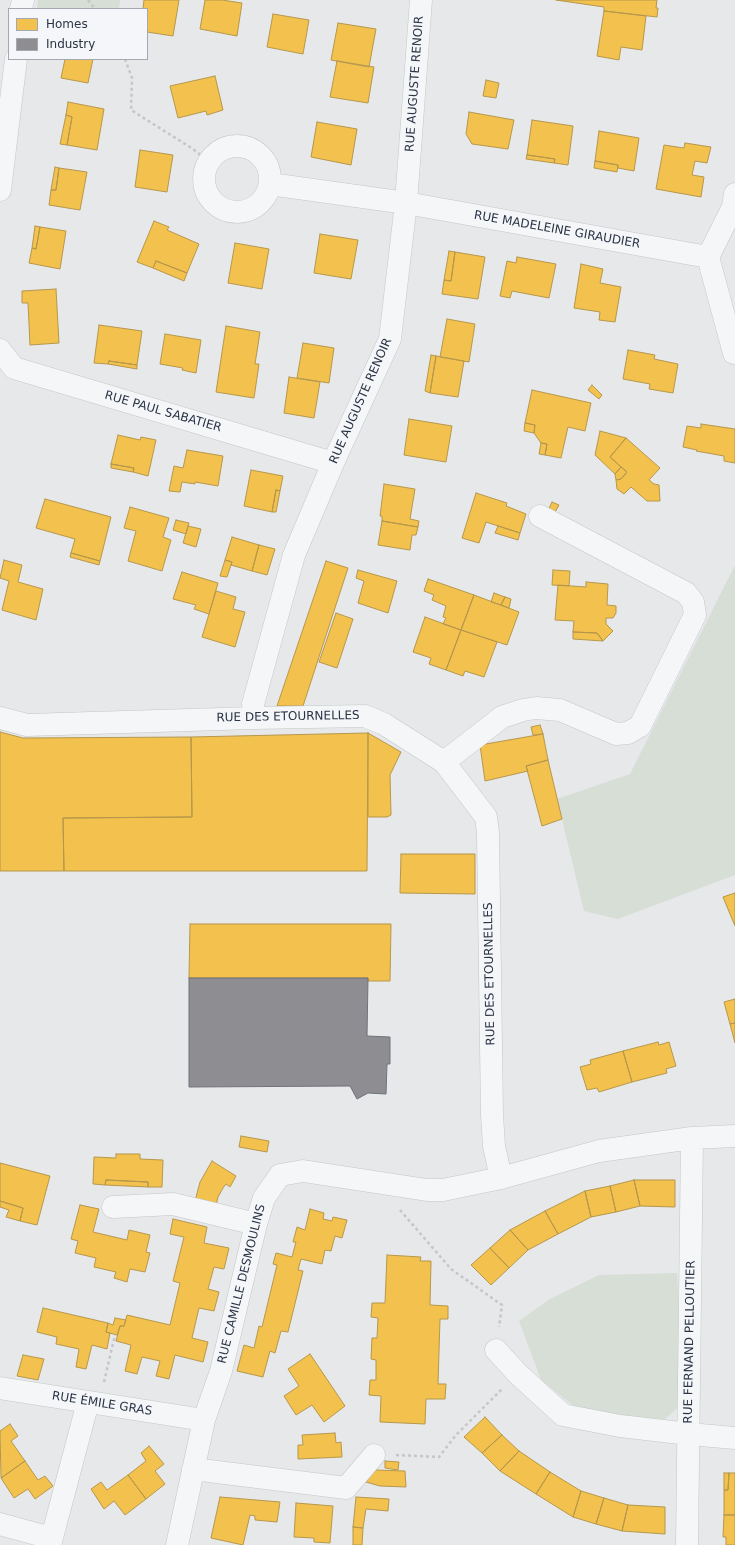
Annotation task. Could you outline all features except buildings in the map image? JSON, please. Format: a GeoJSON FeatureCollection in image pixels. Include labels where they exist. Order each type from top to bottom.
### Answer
{"type":"FeatureCollection","features":[{"type":"Feature","properties":{"kind":"street","name":"RUE AUGUSTE RENOIR"},"geometry":{"type":"LineString","coordinates":[[254,718],[253,704],[294,555],[333,463],[390,339],[406,203],[420,0]]}},
{"type":"Feature","properties":{"kind":"street"},"geometry":{"type":"LineString","coordinates":[[0,190],[16,60]]}},
{"type":"Feature","properties":{"kind":"street"},"geometry":{"type":"LineString","coordinates":[[229,146],[242,146],[255,150],[264,159],[270,171],[270,184],[266,196],[257,206],[245,212],[232,212],[220,208],[210,199],[204,187],[204,174],[208,161],[217,152],[229,146]]}},
{"type":"Feature","properties":{"kind":"street","name":"RUE MADELEINE GIRAUDIER"},"geometry":{"type":"LineString","coordinates":[[270,184],[406,203],[708,257]]}},
{"type":"Feature","properties":{"kind":"street"},"geometry":{"type":"LineString","coordinates":[[734,353],[708,257],[733,207],[735,194]]}},
{"type":"Feature","properties":{"kind":"street","name":"RUE PAUL SABATIER"},"geometry":{"type":"LineString","coordinates":[[0,350],[14,368],[333,463]]}},
{"type":"Feature","properties":{"kind":"street"},"geometry":{"type":"LineString","coordinates":[[444,762],[502,717],[523,710],[536,708],[560,710],[616,734],[628,733],[640,726],[695,615],[693,602],[686,593],[540,516]]}},
{"type":"Feature","properties":{"kind":"street","name":"RUE DES ETOURNELLES"},"geometry":{"type":"LineString","coordinates":[[0,718],[27,725],[365,716],[384,724],[444,762],[486,817],[488,833],[492,1115],[494,1146],[502,1178]]}},
{"type":"Feature","properties":{"kind":"street","name":"RUE CAMILLE DESMOULINS"},"geometry":{"type":"LineString","coordinates":[[177,1545],[204,1420],[221,1371],[256,1224],[264,1198],[280,1175],[303,1171],[427,1190],[443,1190],[502,1178],[599,1151],[692,1138],[735,1136]]}},
{"type":"Feature","properties":{"kind":"street","name":"RUE FERNAND PELLOUTIER"},"geometry":{"type":"LineString","coordinates":[[687,1545],[692,1138]]}},
{"type":"Feature","properties":{"kind":"street"},"geometry":{"type":"LineString","coordinates":[[113,1207],[173,1204],[256,1224]]}},
{"type":"Feature","properties":{"kind":"street"},"geometry":{"type":"LineString","coordinates":[[496,1350],[518,1374],[563,1414],[620,1426],[735,1438]]}},
{"type":"Feature","properties":{"kind":"street","name":"RUE ÉMILE GRAS"},"geometry":{"type":"LineString","coordinates":[[0,1388],[204,1420]]}},
{"type":"Feature","properties":{"kind":"street"},"geometry":{"type":"LineString","coordinates":[[0,1524],[51,1542],[93,1403]]}},
{"type":"Feature","properties":{"kind":"street"},"geometry":{"type":"LineString","coordinates":[[193,1469],[346,1488],[374,1455]]}},
{"type":"Feature","properties":{"kind":"path"},"geometry":{"type":"LineString","coordinates":[[88,0],[94,8]]}},
{"type":"Feature","properties":{"kind":"path"},"geometry":{"type":"LineString","coordinates":[[125,60],[132,78],[131,110],[193,149],[208,161]]}},
{"type":"Feature","properties":{"kind":"path"},"geometry":{"type":"LineString","coordinates":[[374,1182],[451,1268],[502,1305],[496,1350]]}},
{"type":"Feature","properties":{"kind":"path"},"geometry":{"type":"LineString","coordinates":[[93,1403],[115,1335]]}},
{"type":"Feature","properties":{"kind":"path"},"geometry":{"type":"LineString","coordinates":[[374,1455],[438,1457],[456,1435],[518,1374]]}},
{"type":"Feature","properties":{"kind":"shaded area"},"geometry":{"type":"Polygon","coordinates":[[[38,0],[120,0],[119,8],[37,8],[38,0]]]}},
{"type":"Feature","properties":{"kind":"shaded area"},"geometry":{"type":"Polygon","coordinates":[[[735,565],[735,875],[618,919],[584,911],[557,799],[630,774],[735,565]]]}},
{"type":"Feature","properties":{"kind":"shaded area"},"geometry":{"type":"Polygon","coordinates":[[[677,1273],[684,1402],[665,1419],[613,1418],[580,1411],[541,1380],[519,1321],[550,1299],[599,1275],[677,1273]]]}}]}
